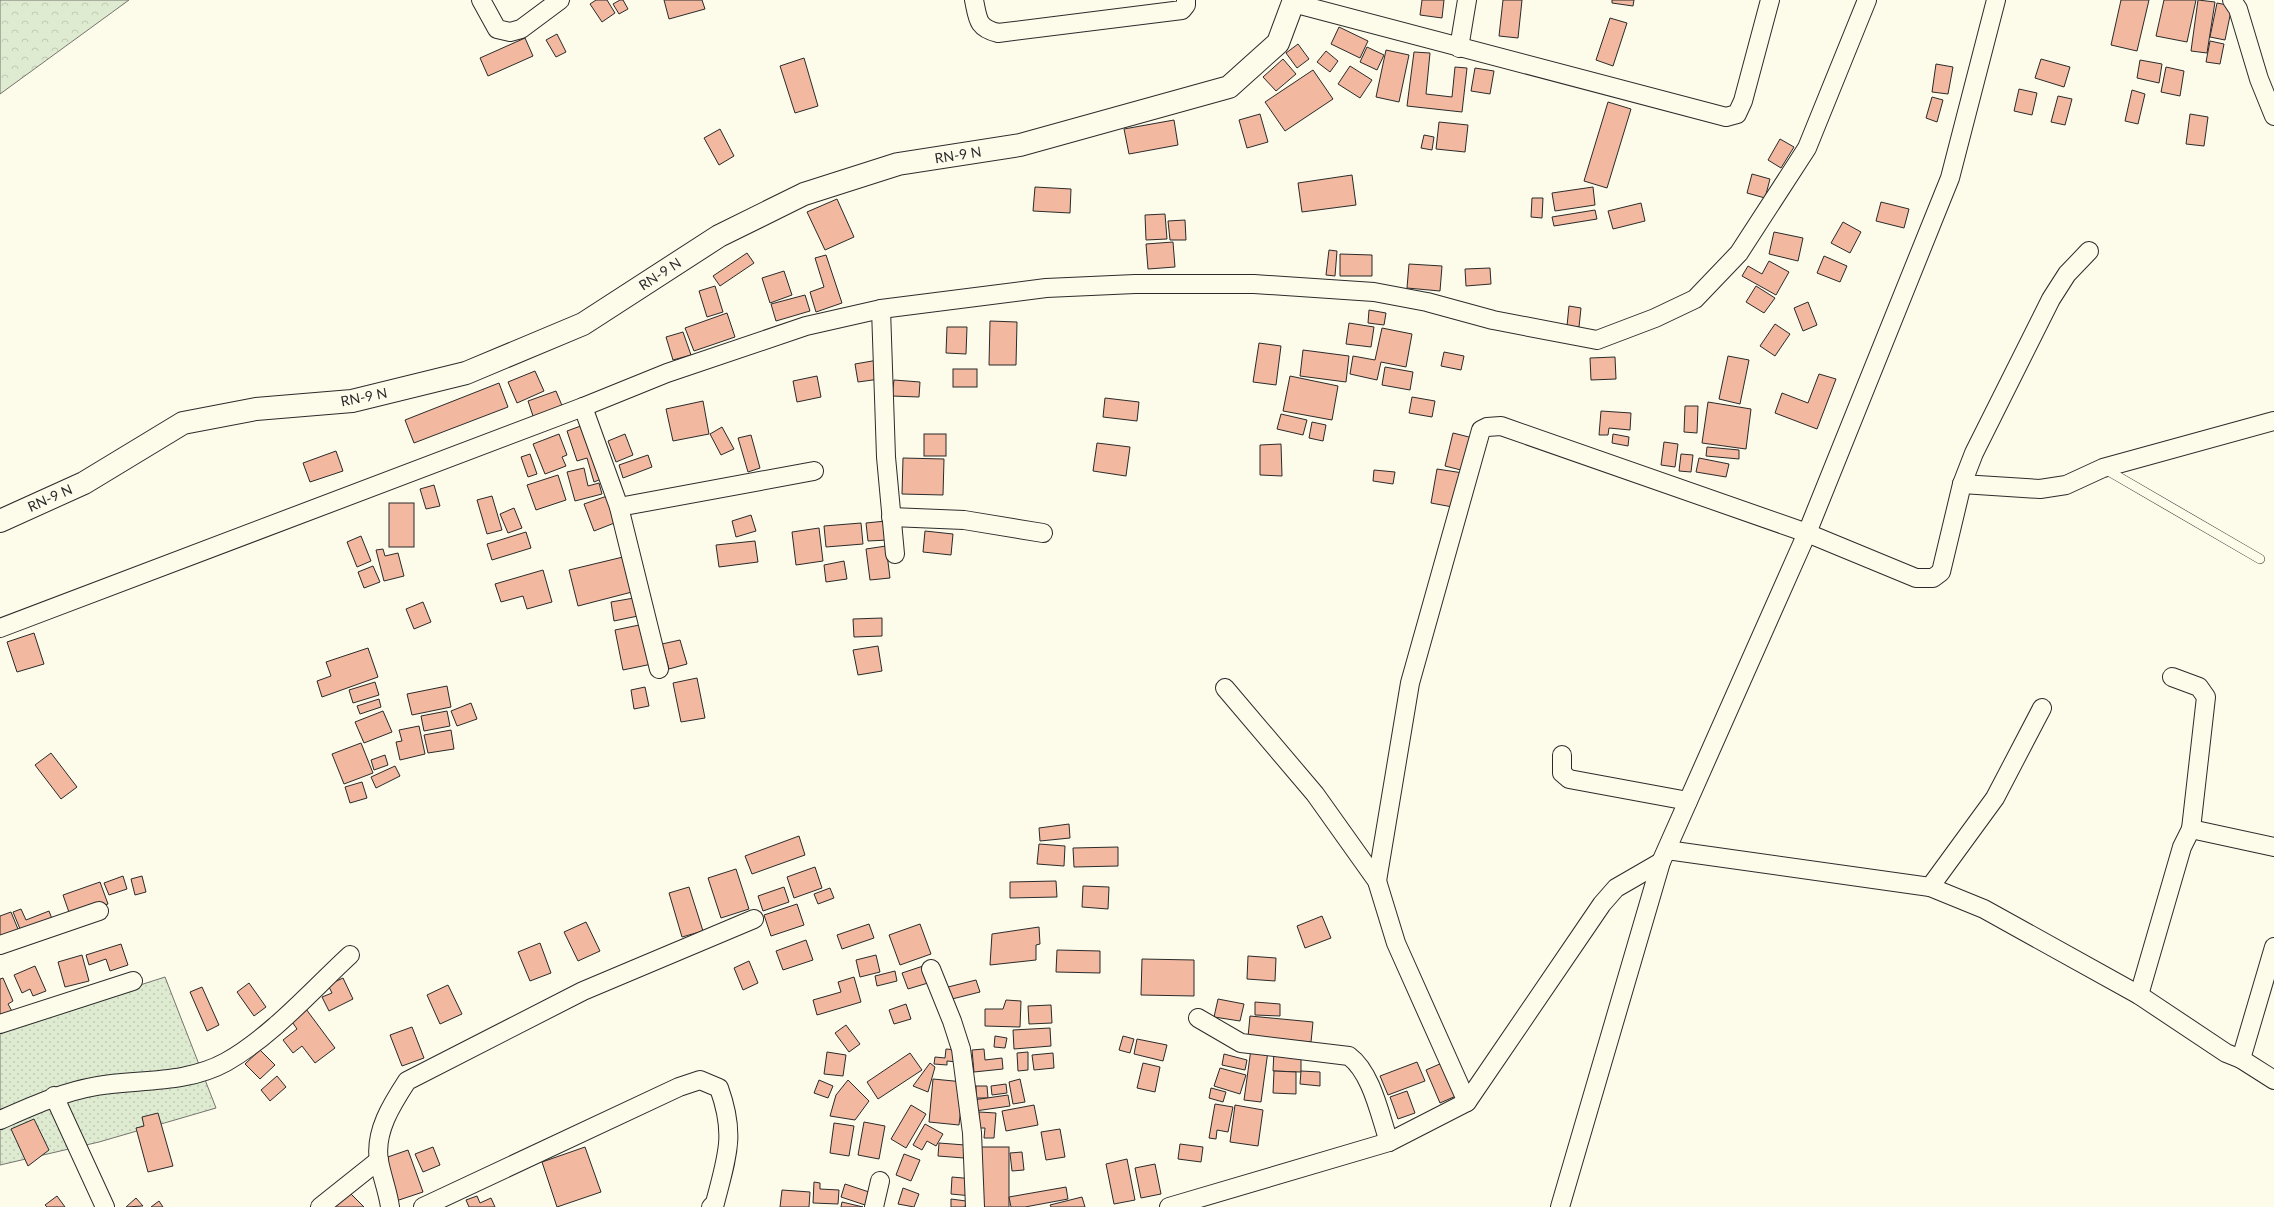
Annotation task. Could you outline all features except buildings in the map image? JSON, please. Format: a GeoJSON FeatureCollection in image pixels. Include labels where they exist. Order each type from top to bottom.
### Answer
{"type":"FeatureCollection","features":[{"type":"Feature","properties":{"kind":"main road","name":"RN-9 N"},"geometry":{"type":"LineString","coordinates":[[0,521],[84,483],[183,423],[256,409],[352,401],[466,373],[584,324],[719,236],[804,194],[898,164],[1020,145],[1229,87],[1278,43],[1293,1]]}},
{"type":"Feature","properties":{"kind":"street"},"geometry":{"type":"LineString","coordinates":[[481,0],[497,29],[510,32],[521,29],[560,0]]}},
{"type":"Feature","properties":{"kind":"street"},"geometry":{"type":"LineString","coordinates":[[974,0],[979,22],[986,30],[998,33],[1182,10],[1186,5],[1186,0]]}},
{"type":"Feature","properties":{"kind":"street"},"geometry":{"type":"LineString","coordinates":[[1459,48],[1467,0]]}},
{"type":"Feature","properties":{"kind":"street"},"geometry":{"type":"LineString","coordinates":[[1293,1],[1459,48],[1726,117],[1737,114],[1743,101],[1770,0]]}},
{"type":"Feature","properties":{"kind":"street"},"geometry":{"type":"LineString","coordinates":[[0,628],[583,407],[667,373],[806,326],[881,309],[1046,288],[1135,284],[1254,284],[1374,292],[1427,302],[1493,320],[1597,340],[1654,318],[1695,299],[1739,253],[1807,148],[1867,0]]}},
{"type":"Feature","properties":{"kind":"street"},"geometry":{"type":"LineString","coordinates":[[1560,1207],[1664,856],[1807,533],[1950,178],[1996,0]]}},
{"type":"Feature","properties":{"kind":"street"},"geometry":{"type":"LineString","coordinates":[[2232,0],[2238,9],[2259,79],[2274,116]]}},
{"type":"Feature","properties":{"kind":"street"},"geometry":{"type":"LineString","coordinates":[[1377,881],[1410,683],[1481,430],[1487,427],[1501,426],[1807,533],[1916,578],[1933,578],[1941,572],[1947,553],[1962,484],[1974,454],[2051,299],[2067,274],[2089,251]]}},
{"type":"Feature","properties":{"kind":"street"},"geometry":{"type":"LineString","coordinates":[[881,309],[886,457],[896,554]]}},
{"type":"Feature","properties":{"kind":"street"},"geometry":{"type":"LineString","coordinates":[[583,407],[619,507],[659,669]]}},
{"type":"Feature","properties":{"kind":"street"},"geometry":{"type":"LineString","coordinates":[[1962,484],[2040,488],[2066,485],[2103,468],[2274,421]]}},
{"type":"Feature","properties":{"kind":"street"},"geometry":{"type":"LineString","coordinates":[[619,507],[814,471]]}},
{"type":"Feature","properties":{"kind":"street"},"geometry":{"type":"LineString","coordinates":[[891,517],[964,520],[1043,533]]}},
{"type":"Feature","properties":{"kind":"street"},"geometry":{"type":"LineString","coordinates":[[2139,995],[2182,848],[2191,829],[2206,697],[2200,687],[2172,677]]}},
{"type":"Feature","properties":{"kind":"street"},"geometry":{"type":"LineString","coordinates":[[1225,688],[1315,794],[1377,881],[1396,943],[1467,1102]]}},
{"type":"Feature","properties":{"kind":"street"},"geometry":{"type":"LineString","coordinates":[[1930,887],[1995,798],[2042,708]]}},
{"type":"Feature","properties":{"kind":"street"},"geometry":{"type":"LineString","coordinates":[[1562,755],[1562,773],[1569,779],[1688,801]]}},
{"type":"Feature","properties":{"kind":"street"},"geometry":{"type":"LineString","coordinates":[[2191,829],[2274,847]]}},
{"type":"Feature","properties":{"kind":"street"},"geometry":{"type":"LineString","coordinates":[[1169,1207],[1389,1142],[1467,1102],[1602,904],[1616,888],[1664,856],[1930,887],[1984,909],[2139,995],[2226,1053],[2240,1059],[2274,1080]]}},
{"type":"Feature","properties":{"kind":"street"},"geometry":{"type":"LineString","coordinates":[[0,945],[99,911]]}},
{"type":"Feature","properties":{"kind":"street"},"geometry":{"type":"LineString","coordinates":[[390,1207],[378,1160],[380,1132],[390,1107],[407,1081],[583,991],[754,919]]}},
{"type":"Feature","properties":{"kind":"street"},"geometry":{"type":"LineString","coordinates":[[2240,1059],[2274,947]]}},
{"type":"Feature","properties":{"kind":"street"},"geometry":{"type":"LineString","coordinates":[[0,1120],[54,1096],[97,1086],[178,1079],[226,1062],[274,1026],[350,955]]}},
{"type":"Feature","properties":{"kind":"street"},"geometry":{"type":"LineString","coordinates":[[931,969],[952,1021],[962,1055],[972,1140],[975,1207]]}},
{"type":"Feature","properties":{"kind":"street"},"geometry":{"type":"LineString","coordinates":[[0,1024],[133,981]]}},
{"type":"Feature","properties":{"kind":"street"},"geometry":{"type":"LineString","coordinates":[[1198,1018],[1241,1043],[1348,1056],[1355,1061],[1367,1077],[1389,1142]]}},
{"type":"Feature","properties":{"kind":"street"},"geometry":{"type":"LineString","coordinates":[[423,1207],[679,1088],[700,1080],[719,1088],[728,1112],[730,1139],[715,1203],[711,1207]]}},
{"type":"Feature","properties":{"kind":"street"},"geometry":{"type":"LineString","coordinates":[[54,1096],[105,1207]]}},
{"type":"Feature","properties":{"kind":"street"},"geometry":{"type":"LineString","coordinates":[[320,1207],[378,1160]]}},
{"type":"Feature","properties":{"kind":"street"},"geometry":{"type":"LineString","coordinates":[[874,1207],[880,1181]]}},
{"type":"Feature","properties":{"kind":"lane"},"geometry":{"type":"LineString","coordinates":[[2103,468],[2260,559]]}},
{"type":"Feature","properties":{"kind":"green space"},"geometry":{"type":"Polygon","coordinates":[[[0,0],[129,0],[0,94],[0,0]]]}},
{"type":"Feature","properties":{"kind":"green space"},"geometry":{"type":"Polygon","coordinates":[[[165,977],[216,1108],[99,1142],[0,1165],[0,1030],[165,977]]]}}]}
